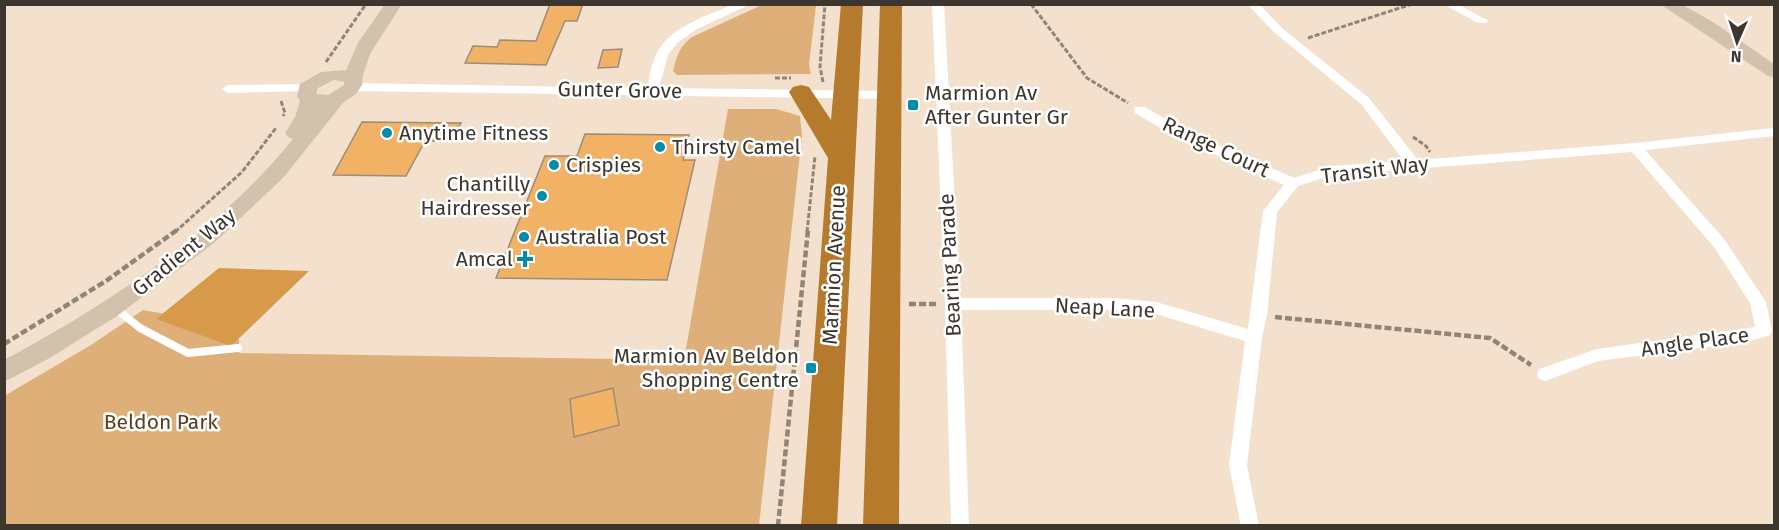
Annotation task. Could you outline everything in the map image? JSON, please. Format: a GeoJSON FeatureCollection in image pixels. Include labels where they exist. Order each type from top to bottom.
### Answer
{"type":"FeatureCollection","features":[{"type":"Feature","properties":{"kind":"highway","name":"Marmion Avenue"},"geometry":{"type":"LineString","coordinates":[[819,525],[852,4]]}},
{"type":"Feature","properties":{"kind":"highway"},"geometry":{"type":"LineString","coordinates":[[881,525],[891,4]]}},
{"type":"Feature","properties":{"kind":"highway"},"geometry":{"type":"LineString","coordinates":[[811,93],[822,124],[841,158]]}},
{"type":"Feature","properties":{"kind":"street"},"geometry":{"type":"LineString","coordinates":[[302,92],[349,53],[381,4]]}},
{"type":"Feature","properties":{"kind":"street","name":"Gradient Way"},"geometry":{"type":"LineString","coordinates":[[4,372],[114,307],[162,273],[226,221],[285,163],[347,88],[356,65],[394,4]]}},
{"type":"Feature","properties":{"kind":"street"},"geometry":{"type":"LineString","coordinates":[[652,90],[665,47],[687,30],[746,4]]}},
{"type":"Feature","properties":{"kind":"street","name":"Bearing Parade"},"geometry":{"type":"LineString","coordinates":[[938,4],[953,304],[960,525]]}},
{"type":"Feature","properties":{"kind":"street"},"geometry":{"type":"LineString","coordinates":[[1252,4],[1294,43],[1365,101],[1414,164]]}},
{"type":"Feature","properties":{"kind":"street"},"geometry":{"type":"LineString","coordinates":[[1448,4],[1482,21]]}},
{"type":"Feature","properties":{"kind":"street"},"geometry":{"type":"LineString","coordinates":[[1668,4],[1707,26],[1774,72]]}},
{"type":"Feature","properties":{"kind":"street"},"geometry":{"type":"LineString","coordinates":[[1682,4],[1732,33],[1774,62]]}},
{"type":"Feature","properties":{"kind":"street"},"geometry":{"type":"LineString","coordinates":[[228,89],[302,92],[322,102],[347,88],[344,75],[327,70]]}},
{"type":"Feature","properties":{"kind":"street","name":"Gunter Grove"},"geometry":{"type":"LineString","coordinates":[[347,88],[652,90],[889,95]]}},
{"type":"Feature","properties":{"kind":"street","name":"Gradient Way"},"geometry":{"type":"LineString","coordinates":[[4,359],[70,321],[141,274],[213,219],[277,156],[300,126],[302,92]]}},
{"type":"Feature","properties":{"kind":"street","name":"Range Court"},"geometry":{"type":"LineString","coordinates":[[1140,110],[1181,134],[1293,183]]}},
{"type":"Feature","properties":{"kind":"street","name":"Transit Way"},"geometry":{"type":"LineString","coordinates":[[1250,525],[1238,465],[1254,337],[1259,315],[1270,211],[1293,183],[1332,171],[1635,147],[1774,132]]}},
{"type":"Feature","properties":{"kind":"street","name":"Angle Place"},"geometry":{"type":"LineString","coordinates":[[1545,374],[1597,355],[1746,336],[1764,331],[1758,302],[1719,243],[1635,147]]}},
{"type":"Feature","properties":{"kind":"street","name":"Neap Lane"},"geometry":{"type":"LineString","coordinates":[[953,304],[1113,304],[1156,308],[1254,337]]}},
{"type":"Feature","properties":{"kind":"lane"},"geometry":{"type":"LineString","coordinates":[[114,307],[140,328],[188,353],[238,348]]}},
{"type":"Feature","properties":{"kind":"path"},"geometry":{"type":"LineString","coordinates":[[327,70],[366,4]]}},
{"type":"Feature","properties":{"kind":"path"},"geometry":{"type":"LineString","coordinates":[[811,93],[824,80],[820,68],[825,4]]}},
{"type":"Feature","properties":{"kind":"path"},"geometry":{"type":"LineString","coordinates":[[1031,4],[1086,78],[1140,110]]}},
{"type":"Feature","properties":{"kind":"path"},"geometry":{"type":"LineString","coordinates":[[1294,43],[1413,4]]}},
{"type":"Feature","properties":{"kind":"path"},"geometry":{"type":"LineString","coordinates":[[4,344],[71,305],[139,260],[176,231],[238,177],[261,151],[285,113],[281,99],[302,92]]}},
{"type":"Feature","properties":{"kind":"path"},"geometry":{"type":"LineString","coordinates":[[778,525],[798,345],[816,146]]}},
{"type":"Feature","properties":{"kind":"path"},"geometry":{"type":"LineString","coordinates":[[1259,315],[1490,338],[1545,374]]}},
{"type":"Feature","properties":{"kind":"green space"},"geometry":{"type":"Polygon","coordinates":[[[764,4],[816,5],[809,65],[811,74],[677,75],[673,71],[679,52],[692,37],[764,4]]]}},
{"type":"Feature","properties":{"kind":"green space","name":"Beldon Park"},"geometry":{"type":"Polygon","coordinates":[[[728,109],[776,109],[800,116],[802,135],[759,525],[5,525],[4,396],[91,345],[143,310],[183,317],[239,340],[239,353],[684,360],[728,109]]]}},
{"type":"Feature","properties":{"kind":"shaded area"},"geometry":{"type":"Polygon","coordinates":[[[219,268],[309,271],[231,346],[156,319],[219,268]]]}},
{"type":"Feature","properties":{"kind":"building"},"geometry":{"type":"Polygon","coordinates":[[[550,4],[583,4],[577,21],[565,21],[546,65],[465,63],[473,46],[497,47],[500,40],[536,41],[550,4]]]}},
{"type":"Feature","properties":{"kind":"building"},"geometry":{"type":"Polygon","coordinates":[[[622,49],[618,67],[598,68],[603,50],[622,49]]]}},
{"type":"Feature","properties":{"kind":"building"},"geometry":{"type":"Polygon","coordinates":[[[362,122],[461,123],[452,141],[425,141],[406,176],[333,175],[362,122]]]}},
{"type":"Feature","properties":{"kind":"building"},"geometry":{"type":"Polygon","coordinates":[[[585,134],[689,135],[683,160],[695,160],[667,280],[496,278],[545,156],[577,156],[585,134]]]}},
{"type":"Feature","properties":{"kind":"building"},"geometry":{"type":"Polygon","coordinates":[[[613,388],[619,425],[574,437],[570,399],[613,388]]]}},
{"type":"Feature","properties":{"kind":"place","name":"Marmion Av After Gunter Gr"},"geometry":{"type":"Point","coordinates":[913,105]}},
{"type":"Feature","properties":{"kind":"place","name":"Anytime Fitness"},"geometry":{"type":"Point","coordinates":[387,133]}},
{"type":"Feature","properties":{"kind":"place","name":"Thirsty Camel"},"geometry":{"type":"Point","coordinates":[660,147]}},
{"type":"Feature","properties":{"kind":"place","name":"Crispies"},"geometry":{"type":"Point","coordinates":[554,165]}},
{"type":"Feature","properties":{"kind":"place","name":"Chantilly Hairdresser"},"geometry":{"type":"Point","coordinates":[542,196]}},
{"type":"Feature","properties":{"kind":"place","name":"Australia Post"},"geometry":{"type":"Point","coordinates":[524,237]}},
{"type":"Feature","properties":{"kind":"place","name":"Amcal"},"geometry":{"type":"Point","coordinates":[525,259]}},
{"type":"Feature","properties":{"kind":"place","name":"Marmion Av Beldon Shopping Centre"},"geometry":{"type":"Point","coordinates":[811,368]}}]}
